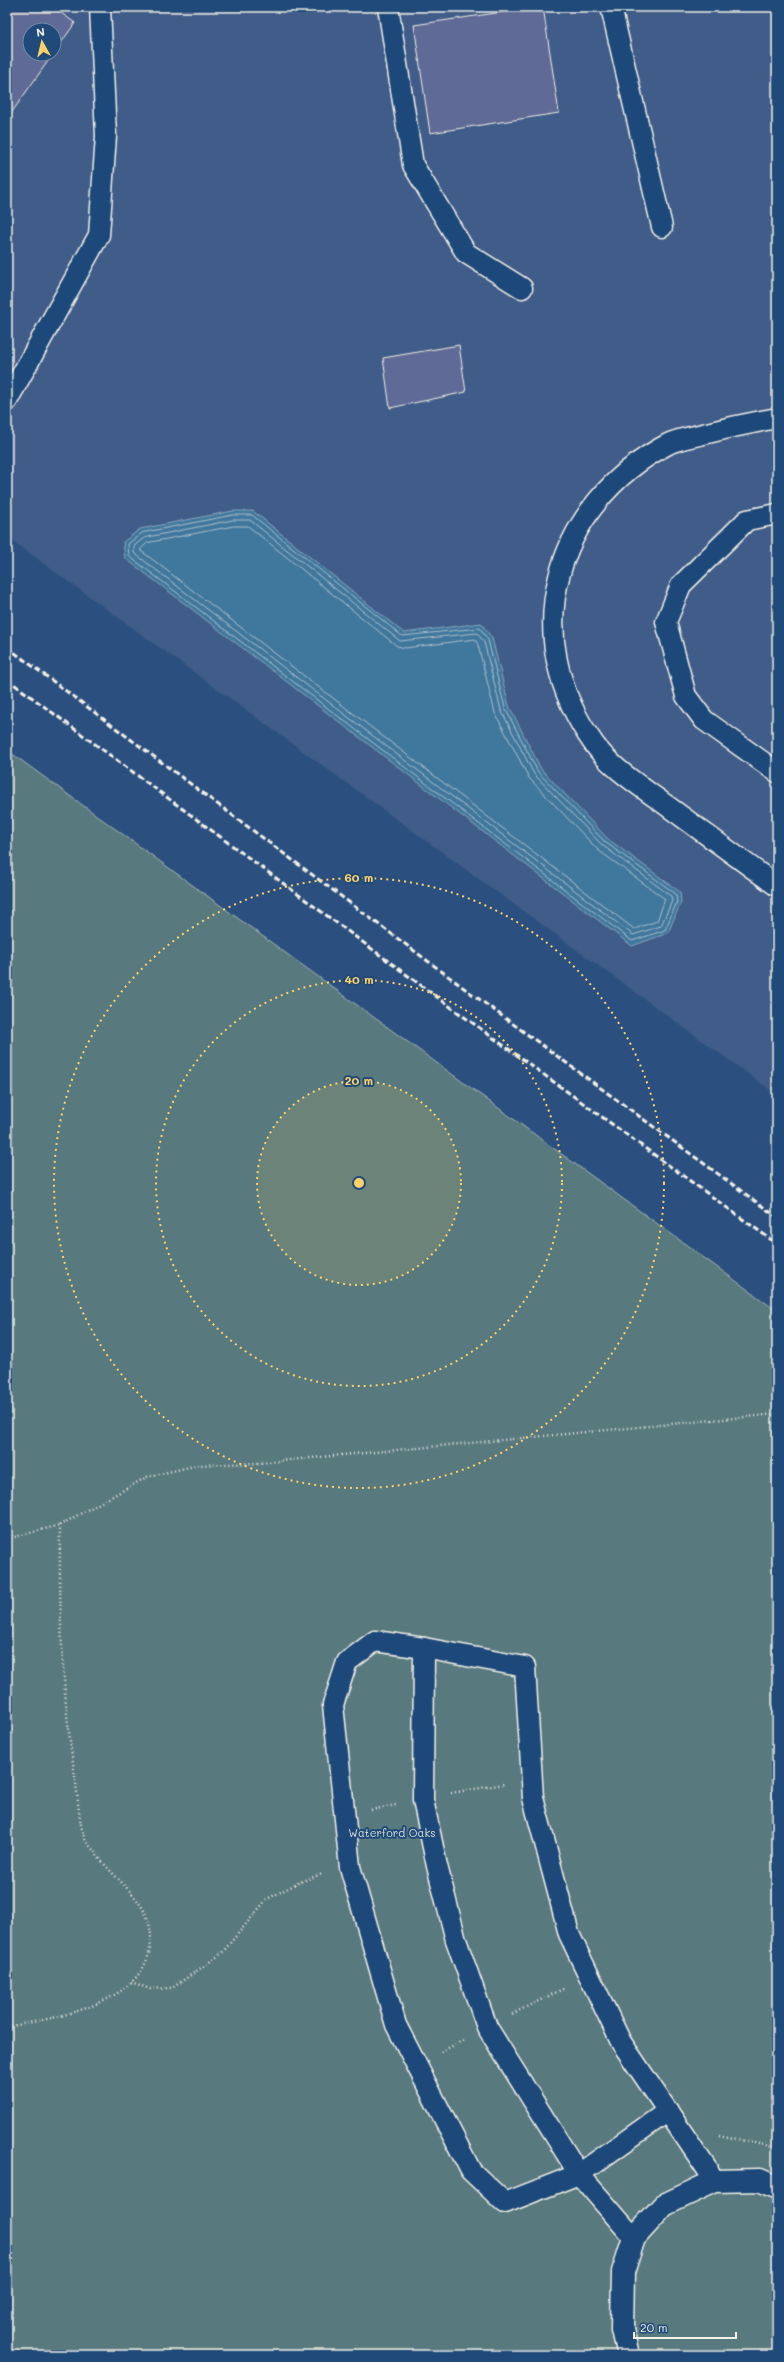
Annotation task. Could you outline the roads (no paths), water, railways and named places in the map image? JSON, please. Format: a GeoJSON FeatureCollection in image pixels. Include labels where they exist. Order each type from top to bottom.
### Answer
{"type":"FeatureCollection","features":[{"type":"Feature","properties":{"kind":"street"},"geometry":{"type":"LineString","coordinates":[[628,2355],[622,2330],[623,2272],[634,2238],[664,2205],[715,2180],[760,2180],[777,2188]]}},
{"type":"Feature","properties":{"kind":"lane"},"geometry":{"type":"LineString","coordinates":[[7,401],[99,235],[106,136],[100,7]]}},
{"type":"Feature","properties":{"kind":"lane"},"geometry":{"type":"LineString","coordinates":[[388,7],[413,165],[466,253],[522,288]]}},
{"type":"Feature","properties":{"kind":"lane"},"geometry":{"type":"LineString","coordinates":[[611,7],[662,228]]}},
{"type":"Feature","properties":{"kind":"lane"},"geometry":{"type":"LineString","coordinates":[[777,418],[716,430],[669,443],[626,470],[592,506],[568,546],[556,584],[552,627],[557,667],[574,712],[595,746],[625,775],[777,886]]}},
{"type":"Feature","properties":{"kind":"lane"},"geometry":{"type":"LineString","coordinates":[[777,514],[747,520],[681,586],[666,622],[686,696],[704,720],[777,772]]}},
{"type":"Feature","properties":{"kind":"lane"},"geometry":{"type":"LineString","coordinates":[[668,2111],[579,2174],[505,2203],[471,2171],[396,2025],[350,1867],[333,1706],[347,1662],[375,1641],[424,1648],[525,1667],[533,1798],[569,1934],[621,2042],[668,2111],[715,2180]]}},
{"type":"Feature","properties":{"kind":"lane"},"geometry":{"type":"LineString","coordinates":[[424,1648],[423,1800],[436,1866],[456,1940],[487,2028],[579,2174],[634,2238]]}},
{"type":"Feature","properties":{"kind":"water"},"geometry":{"type":"Polygon","coordinates":[[[233,511],[253,511],[404,633],[481,623],[492,638],[509,706],[541,769],[608,839],[680,892],[681,902],[668,933],[632,946],[125,558],[123,542],[140,529],[233,511]]]}},
{"type":"Feature","properties":{"kind":"railway"},"geometry":{"type":"LineString","coordinates":[[7,647],[468,991],[777,1217]]}},
{"type":"Feature","properties":{"kind":"railway"},"geometry":{"type":"LineString","coordinates":[[7,679],[430,992],[777,1244]]}},
{"type":"Feature","properties":{"kind":"park label","name":"Waterford Oaks"},"geometry":{"type":"Point","coordinates":[392,1833]}}]}
